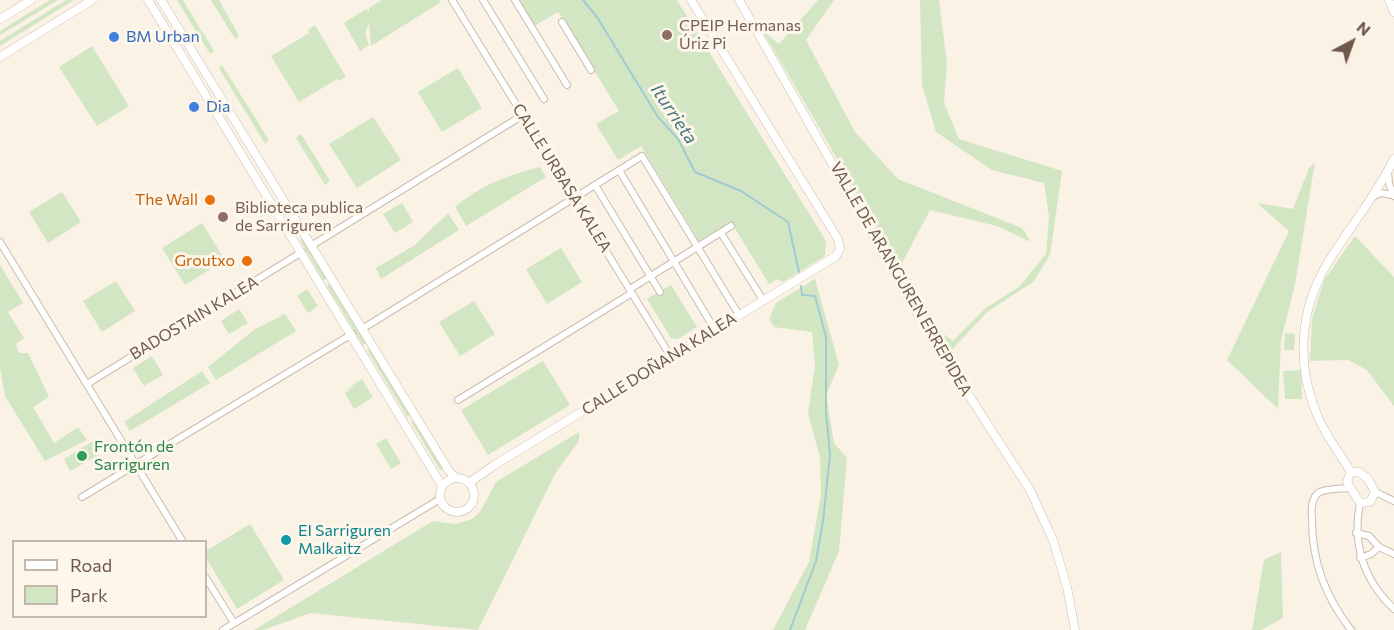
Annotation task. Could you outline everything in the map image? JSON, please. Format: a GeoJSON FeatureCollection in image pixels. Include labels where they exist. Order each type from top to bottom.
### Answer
{"type":"FeatureCollection","features":[{"type":"Feature","properties":{"kind":"street"},"geometry":{"type":"LineString","coordinates":[[0,19],[31,0]]}},
{"type":"Feature","properties":{"kind":"street"},"geometry":{"type":"LineString","coordinates":[[0,57],[93,0]]}},
{"type":"Feature","properties":{"kind":"street"},"geometry":{"type":"LineString","coordinates":[[148,0],[442,486],[440,499],[449,510],[463,511],[474,498],[469,483],[456,478],[449,471],[161,0]]}},
{"type":"Feature","properties":{"kind":"street","name":"CALLE URBASA KALEA"},"geometry":{"type":"LineString","coordinates":[[452,0],[671,357]]}},
{"type":"Feature","properties":{"kind":"street","name":"CALLE URBASA KALEA"},"geometry":{"type":"LineString","coordinates":[[483,0],[544,99]]}},
{"type":"Feature","properties":{"kind":"street"},"geometry":{"type":"LineString","coordinates":[[515,0],[567,85]]}},
{"type":"Feature","properties":{"kind":"street","name":"CALLE DOÑANA KALEA"},"geometry":{"type":"LineString","coordinates":[[469,483],[493,466],[836,256],[840,249],[838,240],[691,0]]}},
{"type":"Feature","properties":{"kind":"street","name":"VALLE DE ARANGUREN ERREPIDEA"},"geometry":{"type":"LineString","coordinates":[[739,0],[926,329],[1030,490],[1053,540],[1067,587],[1075,630]]}},
{"type":"Feature","properties":{"kind":"street"},"geometry":{"type":"LineString","coordinates":[[1392,1],[1394,12]]}},
{"type":"Feature","properties":{"kind":"street"},"geometry":{"type":"LineString","coordinates":[[562,22],[591,70]]}},
{"type":"Feature","properties":{"kind":"street"},"geometry":{"type":"LineString","coordinates":[[311,246],[523,116]]}},
{"type":"Feature","properties":{"kind":"street"},"geometry":{"type":"LineString","coordinates":[[362,329],[642,156],[739,315]]}},
{"type":"Feature","properties":{"kind":"street"},"geometry":{"type":"LineString","coordinates":[[1351,472],[1319,419],[1306,386],[1302,355],[1304,328],[1317,283],[1394,159]]}},
{"type":"Feature","properties":{"kind":"street"},"geometry":{"type":"LineString","coordinates":[[619,170],[716,330]]}},
{"type":"Feature","properties":{"kind":"street"},"geometry":{"type":"LineString","coordinates":[[1388,171],[1389,184],[1394,195]]}},
{"type":"Feature","properties":{"kind":"street","name":"CALLE URBASA KALEA"},"geometry":{"type":"LineString","coordinates":[[595,185],[660,292]]}},
{"type":"Feature","properties":{"kind":"street"},"geometry":{"type":"LineString","coordinates":[[1371,198],[1380,193],[1394,195]]}},
{"type":"Feature","properties":{"kind":"street"},"geometry":{"type":"LineString","coordinates":[[458,400],[731,226]]}},
{"type":"Feature","properties":{"kind":"street"},"geometry":{"type":"LineString","coordinates":[[721,233],[763,300]]}},
{"type":"Feature","properties":{"kind":"street"},"geometry":{"type":"LineString","coordinates":[[0,242],[182,540]]}},
{"type":"Feature","properties":{"kind":"street","name":"BADOSTAIN KALEA"},"geometry":{"type":"LineString","coordinates":[[87,384],[302,252]]}},
{"type":"Feature","properties":{"kind":"street"},"geometry":{"type":"LineString","coordinates":[[82,497],[137,466],[352,334]]}},
{"type":"Feature","properties":{"kind":"street"},"geometry":{"type":"LineString","coordinates":[[1394,501],[1375,492],[1368,479],[1359,472],[1351,472],[1347,476],[1350,488],[1360,503],[1356,533],[1360,558],[1374,586],[1394,609]]}},
{"type":"Feature","properties":{"kind":"street"},"geometry":{"type":"LineString","coordinates":[[442,486],[456,478]]}},
{"type":"Feature","properties":{"kind":"street"},"geometry":{"type":"LineString","coordinates":[[1350,488],[1320,492],[1314,498],[1311,510],[1312,542],[1319,575],[1334,608],[1351,630]]}},
{"type":"Feature","properties":{"kind":"street"},"geometry":{"type":"LineString","coordinates":[[1360,503],[1370,502],[1375,492]]}},
{"type":"Feature","properties":{"kind":"street"},"geometry":{"type":"LineString","coordinates":[[223,630],[440,499]]}},
{"type":"Feature","properties":{"kind":"street"},"geometry":{"type":"LineString","coordinates":[[1356,533],[1369,536],[1379,547],[1394,554]]}},
{"type":"Feature","properties":{"kind":"street"},"geometry":{"type":"LineString","coordinates":[[1360,558],[1371,554],[1379,547]]}},
{"type":"Feature","properties":{"kind":"street"},"geometry":{"type":"LineString","coordinates":[[207,580],[234,623]]}},
{"type":"Feature","properties":{"kind":"green space"},"geometry":{"type":"Polygon","coordinates":[[[50,0],[58,0],[0,35],[0,31],[50,0]]]}},
{"type":"Feature","properties":{"kind":"green space"},"geometry":{"type":"Polygon","coordinates":[[[66,0],[74,0],[0,46],[0,41],[66,0]]]}},
{"type":"Feature","properties":{"kind":"green space"},"geometry":{"type":"Polygon","coordinates":[[[177,0],[183,0],[214,51],[210,54],[177,0]]]}},
{"type":"Feature","properties":{"kind":"green space"},"geometry":{"type":"Polygon","coordinates":[[[211,0],[219,0],[239,36],[235,39],[211,0]]]}},
{"type":"Feature","properties":{"kind":"green space"},"geometry":{"type":"Polygon","coordinates":[[[382,0],[439,0],[441,2],[371,46],[369,23],[365,34],[369,45],[360,51],[344,23],[366,9],[369,12],[369,8],[382,0]]]}},
{"type":"Feature","properties":{"kind":"green space"},"geometry":{"type":"Polygon","coordinates":[[[518,0],[677,0],[826,241],[825,256],[783,282],[777,279],[769,284],[731,222],[699,241],[641,146],[618,160],[596,124],[619,111],[558,12],[534,26],[518,0]]]}},
{"type":"Feature","properties":{"kind":"green space"},"geometry":{"type":"Polygon","coordinates":[[[818,0],[834,0],[806,40],[855,132],[898,179],[1022,228],[1031,242],[997,226],[930,210],[902,263],[942,333],[953,341],[986,308],[1020,286],[1046,254],[1049,216],[1044,183],[992,170],[936,132],[922,85],[920,0],[939,0],[947,63],[944,103],[959,139],[1062,171],[1050,255],[1033,282],[987,312],[948,354],[762,30],[779,44],[818,0]]]}},
{"type":"Feature","properties":{"kind":"green space"},"geometry":{"type":"Polygon","coordinates":[[[315,25],[346,77],[339,81],[337,79],[299,102],[271,56],[309,33],[308,30],[315,25]]]}},
{"type":"Feature","properties":{"kind":"green space"},"geometry":{"type":"Polygon","coordinates":[[[92,46],[129,106],[97,126],[59,67],[92,46]]]}},
{"type":"Feature","properties":{"kind":"green space"},"geometry":{"type":"Polygon","coordinates":[[[222,65],[269,140],[265,144],[219,68],[222,65]]]}},
{"type":"Feature","properties":{"kind":"green space"},"geometry":{"type":"Polygon","coordinates":[[[458,68],[482,108],[442,132],[418,92],[458,68]]]}},
{"type":"Feature","properties":{"kind":"green space"},"geometry":{"type":"Polygon","coordinates":[[[373,117],[401,160],[357,188],[329,144],[373,117]]]}},
{"type":"Feature","properties":{"kind":"green space"},"geometry":{"type":"Polygon","coordinates":[[[301,134],[330,181],[325,185],[296,138],[301,134]]]}},
{"type":"Feature","properties":{"kind":"green space"},"geometry":{"type":"Polygon","coordinates":[[[1315,162],[1295,284],[1281,341],[1278,409],[1227,360],[1289,231],[1257,203],[1293,209],[1309,168],[1315,162]]]}},
{"type":"Feature","properties":{"kind":"green space"},"geometry":{"type":"Polygon","coordinates":[[[540,167],[546,177],[466,226],[455,207],[494,182],[540,167]]]}},
{"type":"Feature","properties":{"kind":"green space"},"geometry":{"type":"Polygon","coordinates":[[[62,192],[81,222],[48,243],[29,212],[62,192]]]}},
{"type":"Feature","properties":{"kind":"green space"},"geometry":{"type":"Polygon","coordinates":[[[402,203],[413,222],[395,233],[383,214],[402,203]]]}},
{"type":"Feature","properties":{"kind":"green space"},"geometry":{"type":"Polygon","coordinates":[[[448,213],[459,230],[381,279],[376,268],[415,245],[448,213]]]}},
{"type":"Feature","properties":{"kind":"green space"},"geometry":{"type":"Polygon","coordinates":[[[202,223],[225,260],[185,285],[162,248],[202,223]]]}},
{"type":"Feature","properties":{"kind":"green space"},"geometry":{"type":"Polygon","coordinates":[[[1355,236],[1394,277],[1394,406],[1367,370],[1348,360],[1310,361],[1312,319],[1324,280],[1355,236]]]}},
{"type":"Feature","properties":{"kind":"green space"},"geometry":{"type":"Polygon","coordinates":[[[303,238],[327,278],[323,280],[300,240],[303,238]]]}},
{"type":"Feature","properties":{"kind":"green space"},"geometry":{"type":"Polygon","coordinates":[[[561,248],[582,282],[547,304],[526,269],[561,248]]]}},
{"type":"Feature","properties":{"kind":"green space"},"geometry":{"type":"Polygon","coordinates":[[[0,265],[23,303],[8,312],[24,338],[16,344],[19,353],[28,353],[49,397],[33,407],[54,443],[78,427],[87,440],[45,461],[5,396],[0,368],[0,265]]]}},
{"type":"Feature","properties":{"kind":"green space"},"geometry":{"type":"Polygon","coordinates":[[[815,279],[839,365],[826,395],[834,443],[847,458],[839,551],[805,630],[773,630],[809,562],[821,495],[820,457],[808,414],[815,366],[812,332],[774,327],[769,319],[776,303],[815,279]]]}},
{"type":"Feature","properties":{"kind":"green space"},"geometry":{"type":"Polygon","coordinates":[[[116,281],[135,311],[102,332],[83,301],[116,281]]]}},
{"type":"Feature","properties":{"kind":"green space"},"geometry":{"type":"Polygon","coordinates":[[[330,284],[366,343],[363,345],[327,286],[330,284]]]}},
{"type":"Feature","properties":{"kind":"green space"},"geometry":{"type":"Polygon","coordinates":[[[671,285],[697,327],[678,339],[671,338],[647,299],[671,285]]]}},
{"type":"Feature","properties":{"kind":"green space"},"geometry":{"type":"Polygon","coordinates":[[[307,289],[318,306],[308,313],[297,296],[307,289]]]}},
{"type":"Feature","properties":{"kind":"green space"},"geometry":{"type":"Polygon","coordinates":[[[474,301],[495,334],[460,356],[439,322],[474,301]]]}},
{"type":"Feature","properties":{"kind":"green space"},"geometry":{"type":"Polygon","coordinates":[[[239,309],[248,323],[229,334],[221,321],[239,309]]]}},
{"type":"Feature","properties":{"kind":"green space"},"geometry":{"type":"Polygon","coordinates":[[[285,314],[296,331],[216,380],[208,367],[255,329],[285,314]]]}},
{"type":"Feature","properties":{"kind":"green space"},"geometry":{"type":"Polygon","coordinates":[[[1285,333],[1295,334],[1294,350],[1284,350],[1285,333]]]}},
{"type":"Feature","properties":{"kind":"green space"},"geometry":{"type":"Polygon","coordinates":[[[370,349],[410,415],[407,417],[367,350],[370,349]]]}},
{"type":"Feature","properties":{"kind":"green space"},"geometry":{"type":"Polygon","coordinates":[[[152,356],[163,375],[144,386],[133,368],[152,356]]]}},
{"type":"Feature","properties":{"kind":"green space"},"geometry":{"type":"Polygon","coordinates":[[[543,361],[570,405],[488,455],[461,410],[543,361]]]}},
{"type":"Feature","properties":{"kind":"green space"},"geometry":{"type":"Polygon","coordinates":[[[1301,370],[1302,399],[1285,399],[1283,371],[1301,370]]]}},
{"type":"Feature","properties":{"kind":"green space"},"geometry":{"type":"Polygon","coordinates":[[[202,371],[210,383],[130,431],[124,422],[202,371]]]}},
{"type":"Feature","properties":{"kind":"green space"},"geometry":{"type":"Polygon","coordinates":[[[362,379],[373,397],[354,409],[345,393],[355,385],[343,391],[362,379]]]}},
{"type":"Feature","properties":{"kind":"green space"},"geometry":{"type":"Polygon","coordinates":[[[414,421],[443,469],[440,470],[411,422],[414,421]]]}},
{"type":"Feature","properties":{"kind":"green space"},"geometry":{"type":"Polygon","coordinates":[[[579,432],[579,441],[556,472],[478,630],[310,613],[264,630],[254,630],[433,521],[455,524],[472,519],[480,512],[496,482],[579,432]]]}},
{"type":"Feature","properties":{"kind":"green space"},"geometry":{"type":"Polygon","coordinates":[[[386,438],[401,463],[391,469],[376,444],[386,438]]]}},
{"type":"Feature","properties":{"kind":"green space","name":"Frontón de Sarriguren"},"geometry":{"type":"Polygon","coordinates":[[[93,441],[100,454],[70,471],[64,459],[93,441]]]}},
{"type":"Feature","properties":{"kind":"green space"},"geometry":{"type":"Polygon","coordinates":[[[250,524],[284,580],[237,609],[207,560],[207,550],[250,524]]]}},
{"type":"Feature","properties":{"kind":"green space"},"geometry":{"type":"Polygon","coordinates":[[[1281,552],[1283,618],[1261,630],[1252,630],[1264,560],[1281,552]]]}},
{"type":"Feature","properties":{"kind":"waterway","name":"Iturrieta"},"geometry":{"type":"LineString","coordinates":[[583,0],[597,17],[658,117],[678,139],[695,172],[741,191],[788,222],[799,272]]}},
{"type":"Feature","properties":{"kind":"waterway","name":"Iturrieta"},"geometry":{"type":"LineString","coordinates":[[790,630],[816,561],[830,455],[826,412],[826,337],[815,296],[802,295],[801,286]]}},
{"type":"Feature","properties":{"kind":"place","name":"CPEIP Hermanas Úriz Pi"},"geometry":{"type":"Point","coordinates":[667,35]}},
{"type":"Feature","properties":{"kind":"place","name":"BM Urban"},"geometry":{"type":"Point","coordinates":[114,37]}},
{"type":"Feature","properties":{"kind":"place","name":"Dia"},"geometry":{"type":"Point","coordinates":[194,107]}},
{"type":"Feature","properties":{"kind":"place","name":"The Wall"},"geometry":{"type":"Point","coordinates":[210,200]}},
{"type":"Feature","properties":{"kind":"place","name":"Biblioteca publica de Sarriguren"},"geometry":{"type":"Point","coordinates":[223,217]}},
{"type":"Feature","properties":{"kind":"place","name":"Groutxo"},"geometry":{"type":"Point","coordinates":[247,261]}},
{"type":"Feature","properties":{"kind":"place","name":"Frontón de Sarriguren"},"geometry":{"type":"Point","coordinates":[82,456]}},
{"type":"Feature","properties":{"kind":"place","name":"EI Sarriguren Malkaitz"},"geometry":{"type":"Point","coordinates":[286,540]}}]}
